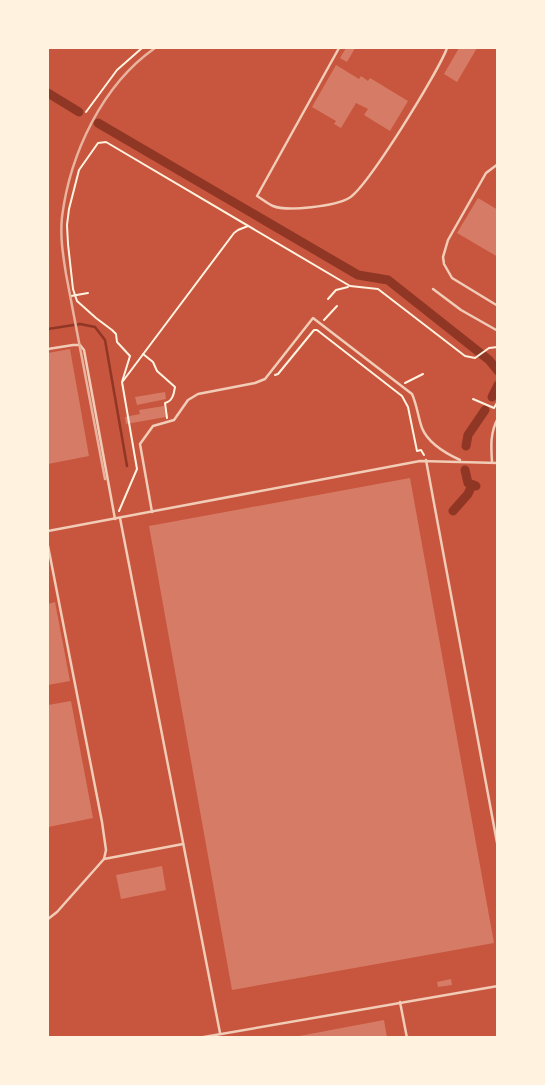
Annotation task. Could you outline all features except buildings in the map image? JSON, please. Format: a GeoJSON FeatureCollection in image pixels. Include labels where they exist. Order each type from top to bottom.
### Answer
{"type":"FeatureCollection","features":[{"type":"Feature","properties":{"kind":"lane"},"geometry":{"type":"LineString","coordinates":[[340,48],[258,196],[272,206],[291,209],[331,204],[348,199],[355,194],[389,146],[430,81],[447,48]]}},
{"type":"Feature","properties":{"kind":"lane"},"geometry":{"type":"LineString","coordinates":[[498,164],[486,173],[448,240],[443,257],[444,264],[452,278],[498,306]]}},
{"type":"Feature","properties":{"kind":"lane"},"geometry":{"type":"LineString","coordinates":[[433,289],[461,310],[498,331]]}},
{"type":"Feature","properties":{"kind":"lane"},"geometry":{"type":"LineString","coordinates":[[152,512],[140,444],[153,426],[174,420],[188,400],[198,394],[255,383],[265,378],[313,318],[412,394],[416,402],[422,428],[429,438],[450,455],[460,460]]}},
{"type":"Feature","properties":{"kind":"lane"},"geometry":{"type":"LineString","coordinates":[[48,349],[73,344],[80,345],[84,350],[115,519]]}},
{"type":"Feature","properties":{"kind":"lane"},"geometry":{"type":"LineString","coordinates":[[492,462],[491,440],[498,418]]}},
{"type":"Feature","properties":{"kind":"lane"},"geometry":{"type":"LineString","coordinates":[[48,531],[426,460],[498,462]]}},
{"type":"Feature","properties":{"kind":"lane"},"geometry":{"type":"LineString","coordinates":[[426,460],[498,848]]}},
{"type":"Feature","properties":{"kind":"lane"},"geometry":{"type":"LineString","coordinates":[[120,518],[220,1033]]}},
{"type":"Feature","properties":{"kind":"lane"},"geometry":{"type":"LineString","coordinates":[[48,546],[106,850],[104,859],[57,912],[48,919]]}},
{"type":"Feature","properties":{"kind":"lane"},"geometry":{"type":"LineString","coordinates":[[104,859],[183,844]]}},
{"type":"Feature","properties":{"kind":"lane"},"geometry":{"type":"LineString","coordinates":[[198,1038],[498,986]]}},
{"type":"Feature","properties":{"kind":"lane"},"geometry":{"type":"LineString","coordinates":[[400,1002],[407,1038]]}},
{"type":"Feature","properties":{"kind":"path"},"geometry":{"type":"LineString","coordinates":[[86,112],[117,70],[142,48]]}},
{"type":"Feature","properties":{"kind":"path"},"geometry":{"type":"LineString","coordinates":[[115,519],[137,469],[122,382],[130,356],[118,342],[116,334],[77,301],[71,275],[67,225],[78,170],[98,143],[106,142],[350,286]]}},
{"type":"Feature","properties":{"kind":"path"},"geometry":{"type":"LineString","coordinates":[[122,382],[234,234],[248,226]]}},
{"type":"Feature","properties":{"kind":"path"},"geometry":{"type":"LineString","coordinates":[[328,300],[336,290],[350,286],[378,289],[469,358],[480,356],[493,346],[498,347]]}},
{"type":"Feature","properties":{"kind":"path"},"geometry":{"type":"LineString","coordinates":[[70,296],[88,293]]}},
{"type":"Feature","properties":{"kind":"path"},"geometry":{"type":"LineString","coordinates":[[265,378],[278,374],[336,306]]}},
{"type":"Feature","properties":{"kind":"path"},"geometry":{"type":"LineString","coordinates":[[316,330],[402,396],[408,407],[417,451],[421,450],[426,460]]}},
{"type":"Feature","properties":{"kind":"path"},"geometry":{"type":"LineString","coordinates":[[143,354],[153,362],[157,371],[175,386],[174,395],[165,403],[168,422]]}},
{"type":"Feature","properties":{"kind":"path"},"geometry":{"type":"LineString","coordinates":[[398,393],[404,383],[423,374]]}},
{"type":"Feature","properties":{"kind":"path"},"geometry":{"type":"LineString","coordinates":[[473,399],[494,408],[498,402]]}},
{"type":"Feature","properties":{"kind":"waterway"},"geometry":{"type":"LineString","coordinates":[[48,93],[79,112]]}},
{"type":"Feature","properties":{"kind":"waterway"},"geometry":{"type":"LineString","coordinates":[[98,123],[358,275],[388,280],[489,360],[498,371]]}},
{"type":"Feature","properties":{"kind":"waterway"},"geometry":{"type":"LineString","coordinates":[[48,329],[80,324],[95,327],[105,340],[127,466]]}},
{"type":"Feature","properties":{"kind":"waterway"},"geometry":{"type":"LineString","coordinates":[[492,397],[498,385]]}},
{"type":"Feature","properties":{"kind":"waterway"},"geometry":{"type":"LineString","coordinates":[[466,446],[468,435],[485,410]]}},
{"type":"Feature","properties":{"kind":"waterway"},"geometry":{"type":"LineString","coordinates":[[465,470],[468,483],[476,486]]}},
{"type":"Feature","properties":{"kind":"waterway"},"geometry":{"type":"LineString","coordinates":[[453,511],[468,494],[472,485]]}},
{"type":"Feature","properties":{"kind":"railway"},"geometry":{"type":"LineString","coordinates":[[105,479],[66,274],[61,224],[72,169],[92,123],[104,101],[119,81],[136,63],[155,48]]}}]}
